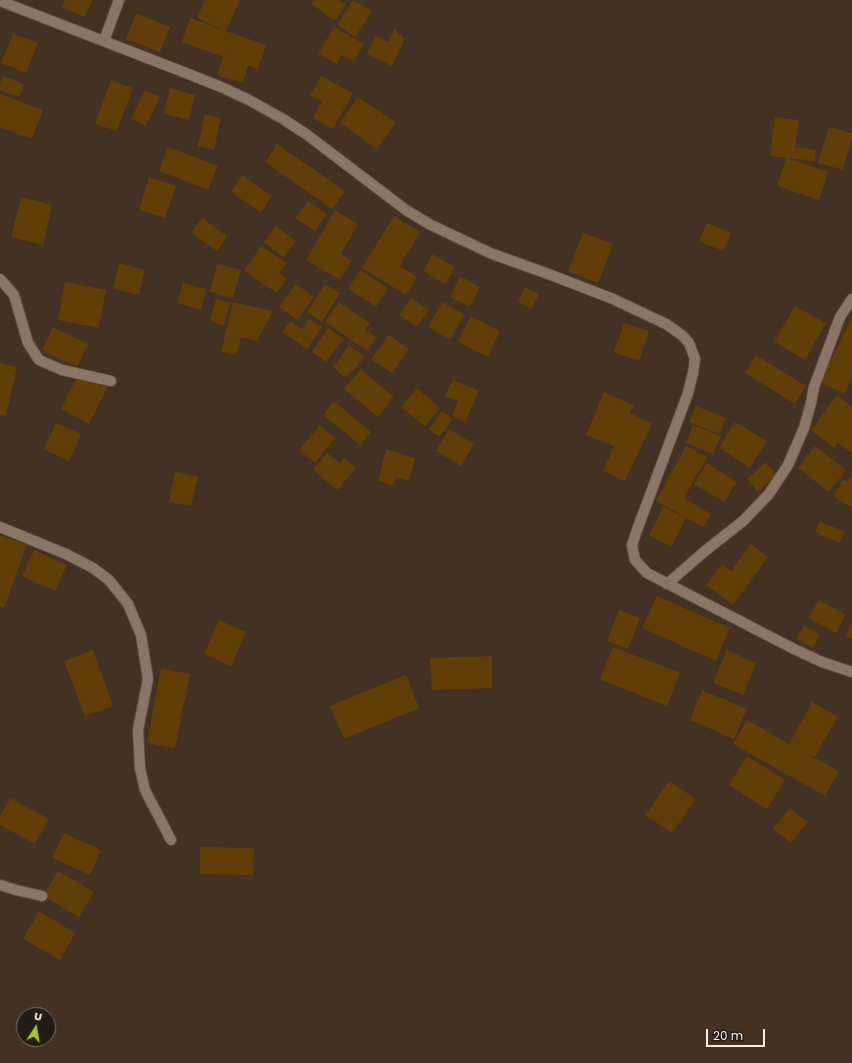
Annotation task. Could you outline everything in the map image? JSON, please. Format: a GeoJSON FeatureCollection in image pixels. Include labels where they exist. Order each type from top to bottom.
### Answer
{"type":"FeatureCollection","features":[{"type":"Feature","properties":{"kind":"street"},"geometry":{"type":"LineString","coordinates":[[104,41],[119,0]]}},
{"type":"Feature","properties":{"kind":"street"},"geometry":{"type":"LineString","coordinates":[[0,1],[221,87],[249,100],[306,134],[406,210],[429,224],[490,253],[613,299],[666,324],[683,336],[689,343],[695,359],[693,373],[688,393],[632,545],[635,560],[648,573],[667,584],[740,620],[794,649],[822,662],[852,672]]}},
{"type":"Feature","properties":{"kind":"street"},"geometry":{"type":"LineString","coordinates":[[0,279],[14,295],[28,343],[39,360],[62,370],[111,381]]}},
{"type":"Feature","properties":{"kind":"street"},"geometry":{"type":"LineString","coordinates":[[667,584],[705,550],[743,521],[769,494],[788,465],[804,428],[816,380],[840,317],[852,299]]}},
{"type":"Feature","properties":{"kind":"street"},"geometry":{"type":"LineString","coordinates":[[0,527],[66,554],[93,568],[109,580],[128,604],[142,635],[148,679],[138,730],[140,768],[145,790],[171,840]]}},
{"type":"Feature","properties":{"kind":"street"},"geometry":{"type":"LineString","coordinates":[[0,885],[42,896]]}},
{"type":"Feature","properties":{"kind":"building"},"geometry":{"type":"Polygon","coordinates":[[[65,0],[93,0],[84,17],[62,7],[65,0]]]}},
{"type":"Feature","properties":{"kind":"building"},"geometry":{"type":"Polygon","coordinates":[[[205,0],[240,0],[226,31],[266,45],[258,69],[248,66],[243,83],[217,75],[225,52],[223,57],[182,42],[190,18],[225,31],[197,18],[205,0]]]}},
{"type":"Feature","properties":{"kind":"building"},"geometry":{"type":"Polygon","coordinates":[[[313,0],[339,0],[346,5],[334,21],[311,3],[313,0]]]}},
{"type":"Feature","properties":{"kind":"building"},"geometry":{"type":"Polygon","coordinates":[[[353,0],[372,11],[355,37],[337,25],[353,0]]]}},
{"type":"Feature","properties":{"kind":"building"},"geometry":{"type":"Polygon","coordinates":[[[136,13],[170,27],[160,52],[126,39],[136,13]]]}},
{"type":"Feature","properties":{"kind":"building"},"geometry":{"type":"Polygon","coordinates":[[[334,27],[364,44],[354,61],[342,55],[337,64],[318,54],[334,27]]]}},
{"type":"Feature","properties":{"kind":"building"},"geometry":{"type":"Polygon","coordinates":[[[394,29],[405,39],[392,66],[367,54],[376,36],[388,42],[394,29]]]}},
{"type":"Feature","properties":{"kind":"building"},"geometry":{"type":"Polygon","coordinates":[[[13,34],[38,43],[26,73],[1,63],[13,34]]]}},
{"type":"Feature","properties":{"kind":"building"},"geometry":{"type":"Polygon","coordinates":[[[3,76],[24,84],[20,97],[0,90],[0,83],[3,76]]]}},
{"type":"Feature","properties":{"kind":"building"},"geometry":{"type":"Polygon","coordinates":[[[321,76],[353,93],[333,129],[313,118],[322,101],[310,95],[321,76]]]}},
{"type":"Feature","properties":{"kind":"building"},"geometry":{"type":"Polygon","coordinates":[[[111,80],[133,88],[117,131],[95,124],[111,80]]]}},
{"type":"Feature","properties":{"kind":"building"},"geometry":{"type":"Polygon","coordinates":[[[170,88],[195,95],[189,120],[164,114],[170,88]]]}},
{"type":"Feature","properties":{"kind":"building"},"geometry":{"type":"Polygon","coordinates":[[[145,90],[160,97],[146,126],[131,119],[145,90]]]}},
{"type":"Feature","properties":{"kind":"building"},"geometry":{"type":"Polygon","coordinates":[[[0,94],[43,110],[32,139],[0,127],[0,94]]]}},
{"type":"Feature","properties":{"kind":"building"},"geometry":{"type":"Polygon","coordinates":[[[358,97],[396,122],[377,149],[340,123],[358,97]]]}},
{"type":"Feature","properties":{"kind":"building"},"geometry":{"type":"Polygon","coordinates":[[[205,114],[221,118],[214,150],[198,146],[205,114]]]}},
{"type":"Feature","properties":{"kind":"building"},"geometry":{"type":"Polygon","coordinates":[[[775,117],[799,120],[795,147],[816,150],[815,161],[770,156],[775,117]]]}},
{"type":"Feature","properties":{"kind":"building"},"geometry":{"type":"Polygon","coordinates":[[[829,127],[852,133],[852,139],[843,170],[818,163],[829,127]]]}},
{"type":"Feature","properties":{"kind":"building"},"geometry":{"type":"Polygon","coordinates":[[[277,144],[345,191],[332,209],[265,162],[277,144]]]}},
{"type":"Feature","properties":{"kind":"building"},"geometry":{"type":"Polygon","coordinates":[[[168,147],[218,166],[208,190],[159,171],[168,147]]]}},
{"type":"Feature","properties":{"kind":"building"},"geometry":{"type":"Polygon","coordinates":[[[786,158],[828,172],[819,200],[777,186],[786,158]]]}},
{"type":"Feature","properties":{"kind":"building"},"geometry":{"type":"Polygon","coordinates":[[[242,175],[272,196],[261,213],[231,192],[242,175]]]}},
{"type":"Feature","properties":{"kind":"building"},"geometry":{"type":"Polygon","coordinates":[[[149,177],[176,186],[165,218],[139,210],[149,177]]]}},
{"type":"Feature","properties":{"kind":"building"},"geometry":{"type":"Polygon","coordinates":[[[21,197],[52,205],[43,245],[11,237],[21,197]]]}},
{"type":"Feature","properties":{"kind":"building"},"geometry":{"type":"Polygon","coordinates":[[[308,201],[327,214],[315,231],[295,218],[308,201]]]}},
{"type":"Feature","properties":{"kind":"building"},"geometry":{"type":"Polygon","coordinates":[[[335,210],[358,224],[341,254],[352,261],[340,280],[306,260],[335,210]]]}},
{"type":"Feature","properties":{"kind":"building"},"geometry":{"type":"Polygon","coordinates":[[[394,216],[420,232],[400,266],[417,277],[406,295],[362,268],[394,216]]]}},
{"type":"Feature","properties":{"kind":"building"},"geometry":{"type":"Polygon","coordinates":[[[202,218],[227,236],[217,251],[191,233],[202,218]]]}},
{"type":"Feature","properties":{"kind":"building"},"geometry":{"type":"Polygon","coordinates":[[[707,223],[731,233],[723,251],[699,241],[707,223]]]}},
{"type":"Feature","properties":{"kind":"building"},"geometry":{"type":"Polygon","coordinates":[[[276,226],[296,241],[283,257],[264,242],[276,226]]]}},
{"type":"Feature","properties":{"kind":"building"},"geometry":{"type":"Polygon","coordinates":[[[583,233],[613,244],[598,283],[568,271],[583,233]]]}},
{"type":"Feature","properties":{"kind":"building"},"geometry":{"type":"Polygon","coordinates":[[[261,246],[287,263],[279,273],[287,279],[277,293],[244,271],[261,246]]]}},
{"type":"Feature","properties":{"kind":"building"},"geometry":{"type":"Polygon","coordinates":[[[432,254],[455,267],[445,284],[423,271],[432,254]]]}},
{"type":"Feature","properties":{"kind":"building"},"geometry":{"type":"Polygon","coordinates":[[[119,263],[145,270],[139,295],[113,289],[119,263]]]}},
{"type":"Feature","properties":{"kind":"building"},"geometry":{"type":"Polygon","coordinates":[[[217,264],[241,270],[233,298],[210,292],[217,264]]]}},
{"type":"Feature","properties":{"kind":"building"},"geometry":{"type":"Polygon","coordinates":[[[360,270],[388,288],[376,307],[348,289],[360,270]]]}},
{"type":"Feature","properties":{"kind":"building"},"geometry":{"type":"Polygon","coordinates":[[[460,276],[480,287],[470,307],[450,297],[460,276]]]}},
{"type":"Feature","properties":{"kind":"building"},"geometry":{"type":"Polygon","coordinates":[[[65,282],[106,290],[99,328],[58,320],[65,282]]]}},
{"type":"Feature","properties":{"kind":"building"},"geometry":{"type":"Polygon","coordinates":[[[183,283],[206,289],[201,310],[177,303],[183,283]]]}},
{"type":"Feature","properties":{"kind":"building"},"geometry":{"type":"Polygon","coordinates":[[[296,284],[314,297],[298,320],[279,307],[296,284]]]}},
{"type":"Feature","properties":{"kind":"building"},"geometry":{"type":"Polygon","coordinates":[[[325,284],[340,293],[322,322],[307,312],[325,284]]]}},
{"type":"Feature","properties":{"kind":"building"},"geometry":{"type":"Polygon","coordinates":[[[525,287],[539,294],[532,309],[518,302],[525,287]]]}},
{"type":"Feature","properties":{"kind":"building"},"geometry":{"type":"Polygon","coordinates":[[[411,298],[429,310],[417,327],[399,315],[411,298]]]}},
{"type":"Feature","properties":{"kind":"building"},"geometry":{"type":"Polygon","coordinates":[[[216,299],[230,303],[224,326],[210,321],[216,299]]]}},
{"type":"Feature","properties":{"kind":"building"},"geometry":{"type":"Polygon","coordinates":[[[233,302],[273,311],[257,341],[241,337],[236,355],[221,352],[233,302]]]}},
{"type":"Feature","properties":{"kind":"building"},"geometry":{"type":"Polygon","coordinates":[[[339,302],[370,323],[365,330],[377,337],[367,351],[325,322],[339,302]]]}},
{"type":"Feature","properties":{"kind":"building"},"geometry":{"type":"Polygon","coordinates":[[[442,302],[465,315],[450,340],[428,327],[442,302]]]}},
{"type":"Feature","properties":{"kind":"building"},"geometry":{"type":"Polygon","coordinates":[[[795,306],[826,323],[805,360],[774,342],[795,306]]]}},
{"type":"Feature","properties":{"kind":"building"},"geometry":{"type":"Polygon","coordinates":[[[471,316],[500,331],[488,357],[458,342],[471,316]]]}},
{"type":"Feature","properties":{"kind":"building"},"geometry":{"type":"Polygon","coordinates":[[[852,317],[852,378],[844,394],[820,382],[852,317]]]}},
{"type":"Feature","properties":{"kind":"building"},"geometry":{"type":"Polygon","coordinates":[[[309,319],[322,327],[307,349],[282,332],[290,321],[302,329],[309,319]]]}},
{"type":"Feature","properties":{"kind":"building"},"geometry":{"type":"Polygon","coordinates":[[[624,323],[649,331],[639,361],[614,352],[624,323]]]}},
{"type":"Feature","properties":{"kind":"building"},"geometry":{"type":"Polygon","coordinates":[[[53,327],[88,344],[77,367],[42,350],[53,327]]]}},
{"type":"Feature","properties":{"kind":"building"},"geometry":{"type":"Polygon","coordinates":[[[328,328],[344,339],[326,362],[312,352],[328,328]]]}},
{"type":"Feature","properties":{"kind":"building"},"geometry":{"type":"Polygon","coordinates":[[[389,335],[409,349],[392,373],[371,359],[389,335]]]}},
{"type":"Feature","properties":{"kind":"building"},"geometry":{"type":"Polygon","coordinates":[[[349,345],[365,357],[346,378],[333,367],[349,345]]]}},
{"type":"Feature","properties":{"kind":"building"},"geometry":{"type":"Polygon","coordinates":[[[756,355],[806,386],[795,404],[745,373],[756,355]]]}},
{"type":"Feature","properties":{"kind":"building"},"geometry":{"type":"Polygon","coordinates":[[[0,363],[17,367],[6,416],[0,415],[0,363]]]}},
{"type":"Feature","properties":{"kind":"building"},"geometry":{"type":"Polygon","coordinates":[[[361,369],[394,397],[378,417],[344,389],[361,369]]]}},
{"type":"Feature","properties":{"kind":"building"},"geometry":{"type":"Polygon","coordinates":[[[77,377],[108,386],[89,424],[61,409],[77,377]]]}},
{"type":"Feature","properties":{"kind":"building"},"geometry":{"type":"Polygon","coordinates":[[[453,380],[479,391],[465,422],[452,416],[458,401],[445,396],[453,380]]]}},
{"type":"Feature","properties":{"kind":"building"},"geometry":{"type":"Polygon","coordinates":[[[417,388],[440,408],[425,426],[401,407],[417,388]]]}},
{"type":"Feature","properties":{"kind":"building"},"geometry":{"type":"Polygon","coordinates":[[[604,392],[634,405],[630,413],[652,424],[625,481],[603,471],[614,446],[586,435],[604,392]]]}},
{"type":"Feature","properties":{"kind":"building"},"geometry":{"type":"Polygon","coordinates":[[[837,395],[852,407],[852,453],[838,443],[834,448],[811,430],[837,395]]]}},
{"type":"Feature","properties":{"kind":"building"},"geometry":{"type":"Polygon","coordinates":[[[334,401],[371,432],[360,445],[323,415],[334,401]]]}},
{"type":"Feature","properties":{"kind":"building"},"geometry":{"type":"Polygon","coordinates":[[[696,406],[726,418],[719,434],[689,422],[696,406]]]}},
{"type":"Feature","properties":{"kind":"building"},"geometry":{"type":"Polygon","coordinates":[[[442,411],[453,419],[439,437],[429,429],[442,411]]]}},
{"type":"Feature","properties":{"kind":"building"},"geometry":{"type":"Polygon","coordinates":[[[735,422],[767,441],[750,468],[719,448],[735,422]]]}},
{"type":"Feature","properties":{"kind":"building"},"geometry":{"type":"Polygon","coordinates":[[[56,423],[81,434],[69,461],[44,449],[56,423]]]}},
{"type":"Feature","properties":{"kind":"building"},"geometry":{"type":"Polygon","coordinates":[[[320,425],[335,438],[315,463],[299,450],[320,425]]]}},
{"type":"Feature","properties":{"kind":"building"},"geometry":{"type":"Polygon","coordinates":[[[693,425],[721,436],[713,454],[686,443],[693,425]]]}},
{"type":"Feature","properties":{"kind":"building"},"geometry":{"type":"Polygon","coordinates":[[[449,429],[474,444],[461,466],[436,451],[449,429]]]}},
{"type":"Feature","properties":{"kind":"building"},"geometry":{"type":"Polygon","coordinates":[[[686,446],[707,457],[684,498],[711,514],[703,527],[656,501],[686,446]]]}},
{"type":"Feature","properties":{"kind":"building"},"geometry":{"type":"Polygon","coordinates":[[[815,446],[846,470],[829,492],[798,468],[815,446]]]}},
{"type":"Feature","properties":{"kind":"building"},"geometry":{"type":"Polygon","coordinates":[[[386,449],[415,458],[409,481],[396,477],[393,486],[378,481],[386,449]]]}},
{"type":"Feature","properties":{"kind":"building"},"geometry":{"type":"Polygon","coordinates":[[[327,453],[340,463],[344,458],[356,468],[337,490],[313,470],[327,453]]]}},
{"type":"Feature","properties":{"kind":"building"},"geometry":{"type":"Polygon","coordinates":[[[766,462],[777,475],[758,492],[747,479],[766,462]]]}},
{"type":"Feature","properties":{"kind":"building"},"geometry":{"type":"Polygon","coordinates":[[[707,463],[737,482],[724,502],[694,484],[707,463]]]}},
{"type":"Feature","properties":{"kind":"building"},"geometry":{"type":"Polygon","coordinates":[[[175,472],[198,477],[191,506],[169,502],[175,472]]]}},
{"type":"Feature","properties":{"kind":"building"},"geometry":{"type":"Polygon","coordinates":[[[852,474],[852,508],[833,496],[843,480],[847,482],[852,474]]]}},
{"type":"Feature","properties":{"kind":"building"},"geometry":{"type":"Polygon","coordinates":[[[663,507],[686,518],[672,547],[649,536],[663,507]]]}},
{"type":"Feature","properties":{"kind":"building"},"geometry":{"type":"Polygon","coordinates":[[[820,521],[845,532],[839,543],[815,532],[820,521]]]}},
{"type":"Feature","properties":{"kind":"building"},"geometry":{"type":"Polygon","coordinates":[[[0,535],[27,545],[4,608],[0,606],[0,535]]]}},
{"type":"Feature","properties":{"kind":"building"},"geometry":{"type":"Polygon","coordinates":[[[751,544],[768,557],[733,605],[706,585],[722,564],[731,571],[751,544]]]}},
{"type":"Feature","properties":{"kind":"building"},"geometry":{"type":"Polygon","coordinates":[[[34,550],[67,565],[55,591],[22,576],[34,550]]]}},
{"type":"Feature","properties":{"kind":"building"},"geometry":{"type":"Polygon","coordinates":[[[657,596],[730,628],[716,661],[642,628],[657,596]]]}},
{"type":"Feature","properties":{"kind":"building"},"geometry":{"type":"Polygon","coordinates":[[[819,600],[846,615],[836,633],[808,618],[819,600]]]}},
{"type":"Feature","properties":{"kind":"building"},"geometry":{"type":"Polygon","coordinates":[[[619,610],[640,618],[628,649],[607,641],[619,610]]]}},
{"type":"Feature","properties":{"kind":"building"},"geometry":{"type":"Polygon","coordinates":[[[219,620],[246,632],[231,666],[204,654],[219,620]]]}},
{"type":"Feature","properties":{"kind":"building"},"geometry":{"type":"Polygon","coordinates":[[[852,623],[852,639],[846,636],[852,623]]]}},
{"type":"Feature","properties":{"kind":"building"},"geometry":{"type":"Polygon","coordinates":[[[804,626],[820,634],[813,648],[796,639],[804,626]]]}},
{"type":"Feature","properties":{"kind":"building"},"geometry":{"type":"Polygon","coordinates":[[[613,647],[680,673],[667,706],[600,679],[613,647]]]}},
{"type":"Feature","properties":{"kind":"building"},"geometry":{"type":"Polygon","coordinates":[[[93,650],[113,706],[85,716],[64,661],[93,650]]]}},
{"type":"Feature","properties":{"kind":"building"},"geometry":{"type":"Polygon","coordinates":[[[727,650],[756,663],[743,695],[713,683],[727,650]]]}},
{"type":"Feature","properties":{"kind":"building"},"geometry":{"type":"Polygon","coordinates":[[[492,656],[492,688],[432,690],[430,658],[492,656]]]}},
{"type":"Feature","properties":{"kind":"building"},"geometry":{"type":"Polygon","coordinates":[[[161,668],[190,674],[175,748],[147,743],[161,668]]]}},
{"type":"Feature","properties":{"kind":"building"},"geometry":{"type":"Polygon","coordinates":[[[406,675],[419,708],[344,739],[330,706],[406,675]]]}},
{"type":"Feature","properties":{"kind":"building"},"geometry":{"type":"Polygon","coordinates":[[[702,690],[747,709],[734,739],[690,720],[702,690]]]}},
{"type":"Feature","properties":{"kind":"building"},"geometry":{"type":"Polygon","coordinates":[[[812,702],[838,716],[815,757],[809,755],[839,771],[825,796],[733,744],[747,720],[789,744],[812,702]]]}},
{"type":"Feature","properties":{"kind":"building"},"geometry":{"type":"Polygon","coordinates":[[[747,756],[785,780],[767,809],[729,785],[747,756]]]}},
{"type":"Feature","properties":{"kind":"building"},"geometry":{"type":"Polygon","coordinates":[[[669,781],[696,799],[672,833],[645,815],[669,781]]]}},
{"type":"Feature","properties":{"kind":"building"},"geometry":{"type":"Polygon","coordinates":[[[10,798],[49,819],[35,844],[0,825],[0,816],[10,798]]]}},
{"type":"Feature","properties":{"kind":"building"},"geometry":{"type":"Polygon","coordinates":[[[790,808],[808,822],[791,843],[773,829],[790,808]]]}},
{"type":"Feature","properties":{"kind":"building"},"geometry":{"type":"Polygon","coordinates":[[[64,833],[101,850],[90,875],[52,858],[64,833]]]}},
{"type":"Feature","properties":{"kind":"building"},"geometry":{"type":"Polygon","coordinates":[[[200,847],[254,848],[253,875],[200,874],[200,847]]]}},
{"type":"Feature","properties":{"kind":"building"},"geometry":{"type":"Polygon","coordinates":[[[58,871],[94,892],[79,917],[43,896],[58,871]]]}},
{"type":"Feature","properties":{"kind":"building"},"geometry":{"type":"Polygon","coordinates":[[[39,911],[75,933],[60,960],[23,939],[39,911]]]}}]}
